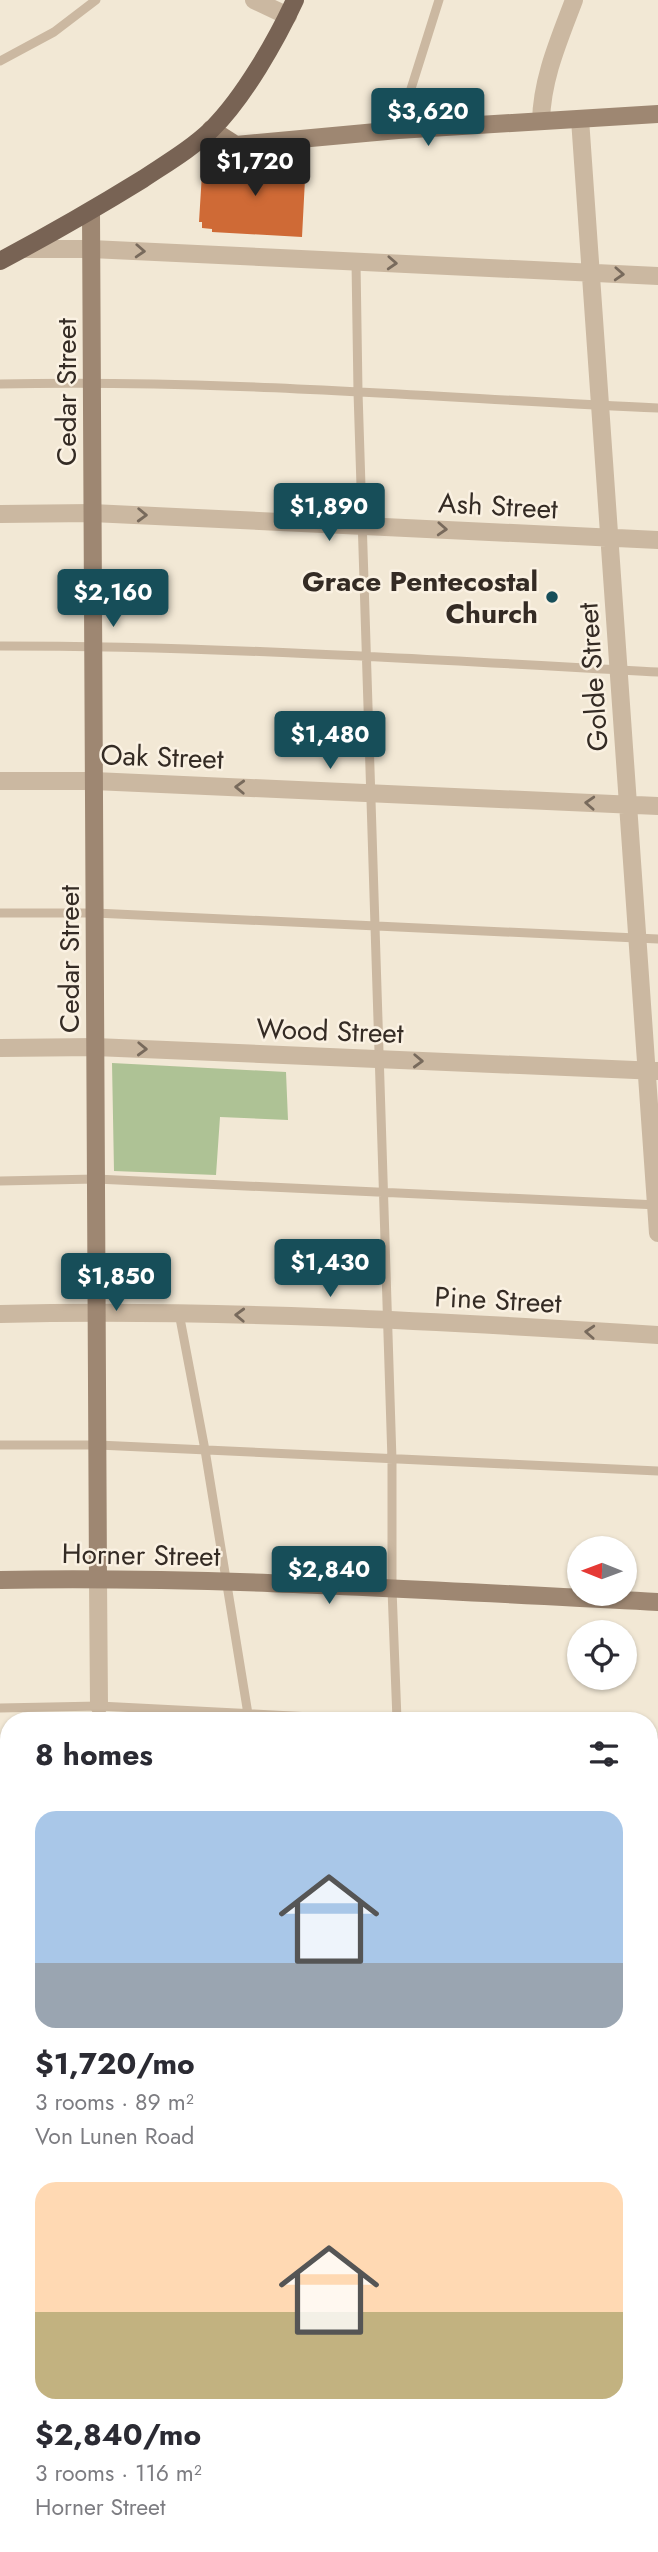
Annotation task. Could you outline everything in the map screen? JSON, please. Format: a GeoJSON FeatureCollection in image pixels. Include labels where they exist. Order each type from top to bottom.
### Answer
{"type":"FeatureCollection","features":[{"type":"Feature","properties":{"kind":"main road"},"geometry":{"type":"LineString","coordinates":[[0,260],[91,212],[187,150],[234,104],[292,8]]}},
{"type":"Feature","properties":{"kind":"street"},"geometry":{"type":"LineString","coordinates":[[254,0],[292,8]]}},
{"type":"Feature","properties":{"kind":"street"},"geometry":{"type":"LineString","coordinates":[[541,121],[541,99],[547,73],[574,0]]}},
{"type":"Feature","properties":{"kind":"street"},"geometry":{"type":"LineString","coordinates":[[211,129],[236,145],[398,130],[658,114]]}},
{"type":"Feature","properties":{"kind":"street","name":"Golde Street"},"geometry":{"type":"LineString","coordinates":[[580,119],[638,938],[652,1071],[658,1233]]}},
{"type":"Feature","properties":{"kind":"street","name":"Cedar Street"},"geometry":{"type":"LineString","coordinates":[[91,212],[99,1706]]}},
{"type":"Feature","properties":{"kind":"street"},"geometry":{"type":"LineString","coordinates":[[23,249],[91,249],[658,276]]}},
{"type":"Feature","properties":{"kind":"street","name":"Ash Street"},"geometry":{"type":"LineString","coordinates":[[0,514],[92,513],[658,540]]}},
{"type":"Feature","properties":{"kind":"street","name":"Oak Street"},"geometry":{"type":"LineString","coordinates":[[0,781],[94,781],[658,806]]}},
{"type":"Feature","properties":{"kind":"street","name":"Wood Street"},"geometry":{"type":"LineString","coordinates":[[0,1048],[95,1047],[652,1071]]}},
{"type":"Feature","properties":{"kind":"street","name":"Pine Street"},"geometry":{"type":"LineString","coordinates":[[0,1314],[179,1313],[658,1335]]}},
{"type":"Feature","properties":{"kind":"street","name":"Horner Street"},"geometry":{"type":"LineString","coordinates":[[0,1580],[227,1582],[658,1602]]}},
{"type":"Feature","properties":{"kind":"lane"},"geometry":{"type":"LineString","coordinates":[[0,61],[54,32],[96,0]]}},
{"type":"Feature","properties":{"kind":"lane"},"geometry":{"type":"LineString","coordinates":[[398,130],[439,0]]}},
{"type":"Feature","properties":{"kind":"lane"},"geometry":{"type":"LineString","coordinates":[[356,262],[397,1712]]}},
{"type":"Feature","properties":{"kind":"lane"},"geometry":{"type":"LineString","coordinates":[[0,384],[92,382],[358,392],[658,408]]}},
{"type":"Feature","properties":{"kind":"lane"},"geometry":{"type":"LineString","coordinates":[[0,646],[93,646],[366,656],[658,672]]}},
{"type":"Feature","properties":{"kind":"lane"},"geometry":{"type":"LineString","coordinates":[[0,913],[95,913],[658,939]]}},
{"type":"Feature","properties":{"kind":"lane"},"geometry":{"type":"LineString","coordinates":[[0,1181],[96,1179],[657,1205]]}},
{"type":"Feature","properties":{"kind":"lane"},"geometry":{"type":"LineString","coordinates":[[179,1313],[205,1450],[248,1712]]}},
{"type":"Feature","properties":{"kind":"lane"},"geometry":{"type":"LineString","coordinates":[[0,1445],[98,1445],[658,1471]]}},
{"type":"Feature","properties":{"kind":"lane"},"geometry":{"type":"LineString","coordinates":[[0,1708],[99,1706],[211,1712]]}},
{"type":"Feature","properties":{"kind":"green space"},"geometry":{"type":"Polygon","coordinates":[[[112,1063],[286,1072],[288,1120],[220,1117],[216,1175],[114,1171],[112,1063]]]}},
{"type":"Feature","properties":{"kind":"building"},"geometry":{"type":"Polygon","coordinates":[[[270,157],[306,160],[302,237],[212,232],[212,229],[202,228],[202,222],[199,222],[202,173],[206,173],[206,167],[217,168],[217,163],[260,165],[260,161],[269,162],[270,157]]]}},
{"type":"Feature","properties":{"kind":"place","name":"Grace Pentecostal Church"},"geometry":{"type":"Point","coordinates":[552,597]}}]}
